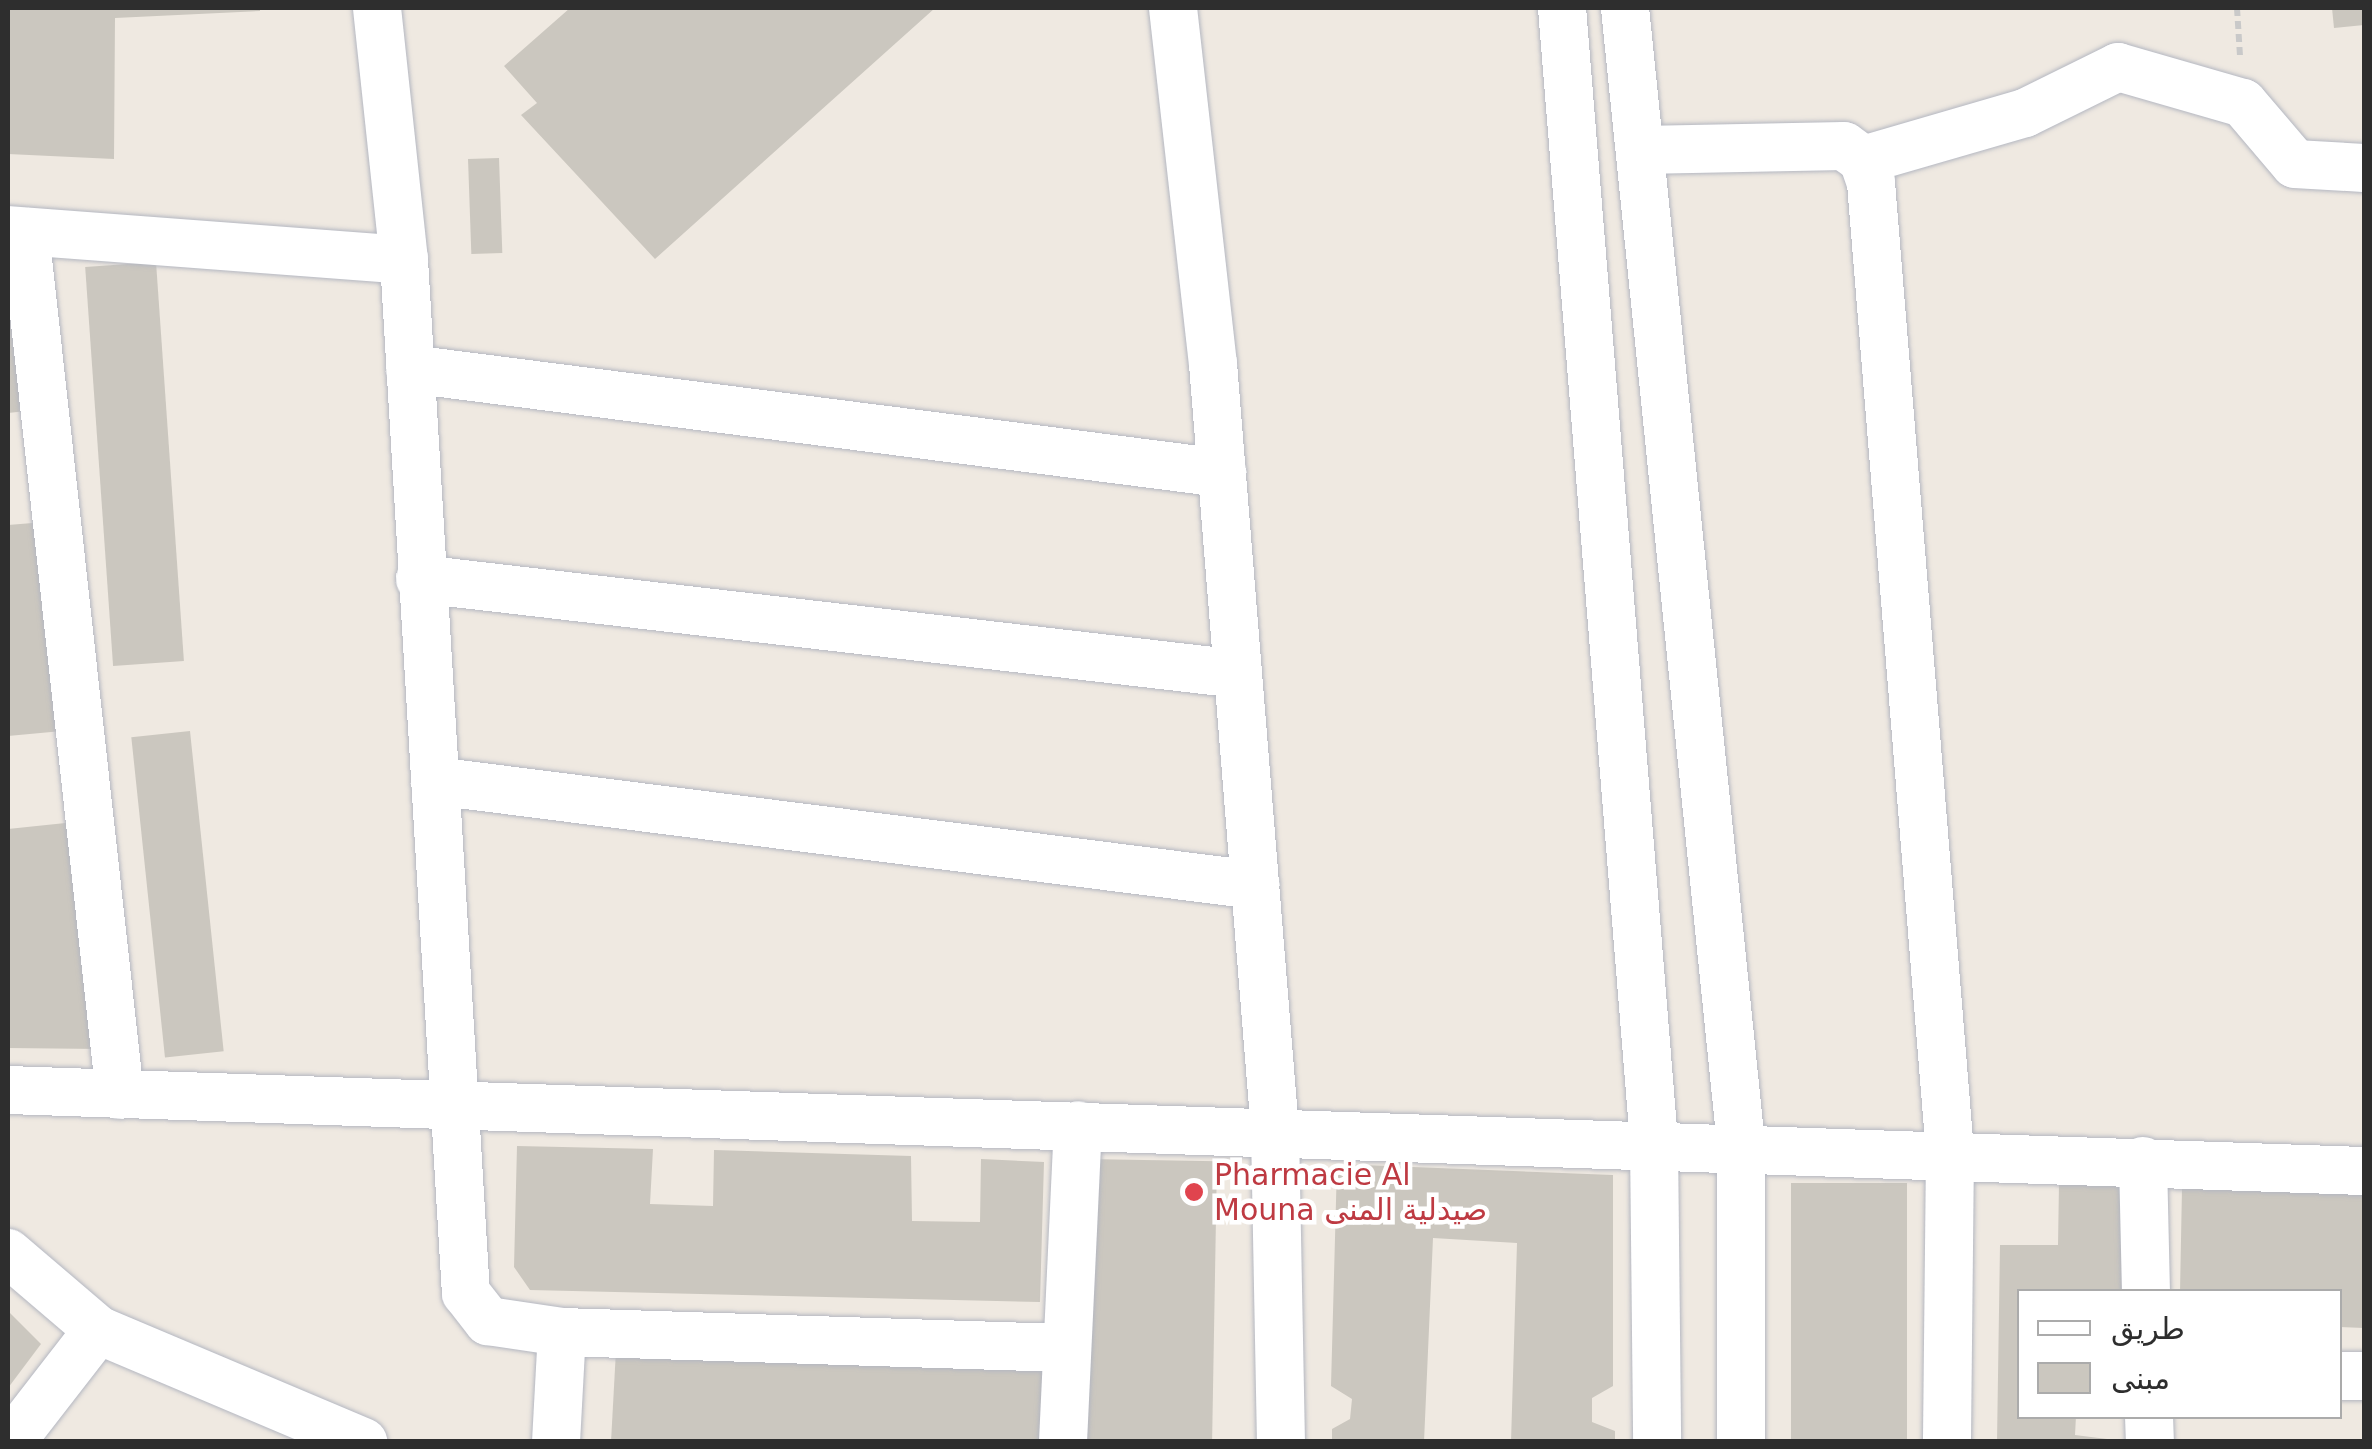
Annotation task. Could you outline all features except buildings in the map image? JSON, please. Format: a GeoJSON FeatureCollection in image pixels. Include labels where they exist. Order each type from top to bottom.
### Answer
{"type":"FeatureCollection","features":[{"type":"Feature","properties":{"kind":"street"},"geometry":{"type":"LineString","coordinates":[[376,8],[404,260],[420,578],[460,1111],[466,1293],[488,1321],[562,1332],[1062,1348]]}},
{"type":"Feature","properties":{"kind":"street"},"geometry":{"type":"LineString","coordinates":[[1173,8],[1222,472],[1275,1132],[1281,1442]]}},
{"type":"Feature","properties":{"kind":"street"},"geometry":{"type":"LineString","coordinates":[[1562,8],[1654,1142],[1658,1442]]}},
{"type":"Feature","properties":{"kind":"street"},"geometry":{"type":"LineString","coordinates":[[1624,8],[1642,150],[1741,1145],[1741,1442]]}},
{"type":"Feature","properties":{"kind":"street"},"geometry":{"type":"LineString","coordinates":[[1642,150],[1820,144],[1863,160],[2025,113],[2118,67],[2244,103],[2294,164],[2364,162]]}},
{"type":"Feature","properties":{"kind":"street"},"geometry":{"type":"LineString","coordinates":[[1863,160],[1950,1152],[1947,1442]]}},
{"type":"Feature","properties":{"kind":"street"},"geometry":{"type":"LineString","coordinates":[[120,1095],[16,231],[404,260]]}},
{"type":"Feature","properties":{"kind":"street"},"geometry":{"type":"LineString","coordinates":[[410,369],[1222,472]]}},
{"type":"Feature","properties":{"kind":"street"},"geometry":{"type":"LineString","coordinates":[[420,578],[1238,674]]}},
{"type":"Feature","properties":{"kind":"street"},"geometry":{"type":"LineString","coordinates":[[435,781],[1255,884]]}},
{"type":"Feature","properties":{"kind":"street"},"geometry":{"type":"LineString","coordinates":[[8,1090],[460,1111],[1654,1142],[2364,1171]]}},
{"type":"Feature","properties":{"kind":"street"},"geometry":{"type":"LineString","coordinates":[[1063,1442],[1062,1348],[1078,1125]]}},
{"type":"Feature","properties":{"kind":"street"},"geometry":{"type":"LineString","coordinates":[[2144,1161],[2146,1289]]}},
{"type":"Feature","properties":{"kind":"street"},"geometry":{"type":"LineString","coordinates":[[8,1254],[98,1330],[363,1442]]}},
{"type":"Feature","properties":{"kind":"street"},"geometry":{"type":"LineString","coordinates":[[11,1442],[98,1330]]}},
{"type":"Feature","properties":{"kind":"street"},"geometry":{"type":"LineString","coordinates":[[556,1442],[562,1332]]}},
{"type":"Feature","properties":{"kind":"place","name":"Pharmacie Al Mouna صيدلية المنى"},"geometry":{"type":"Point","coordinates":[1194,1192]}}]}
